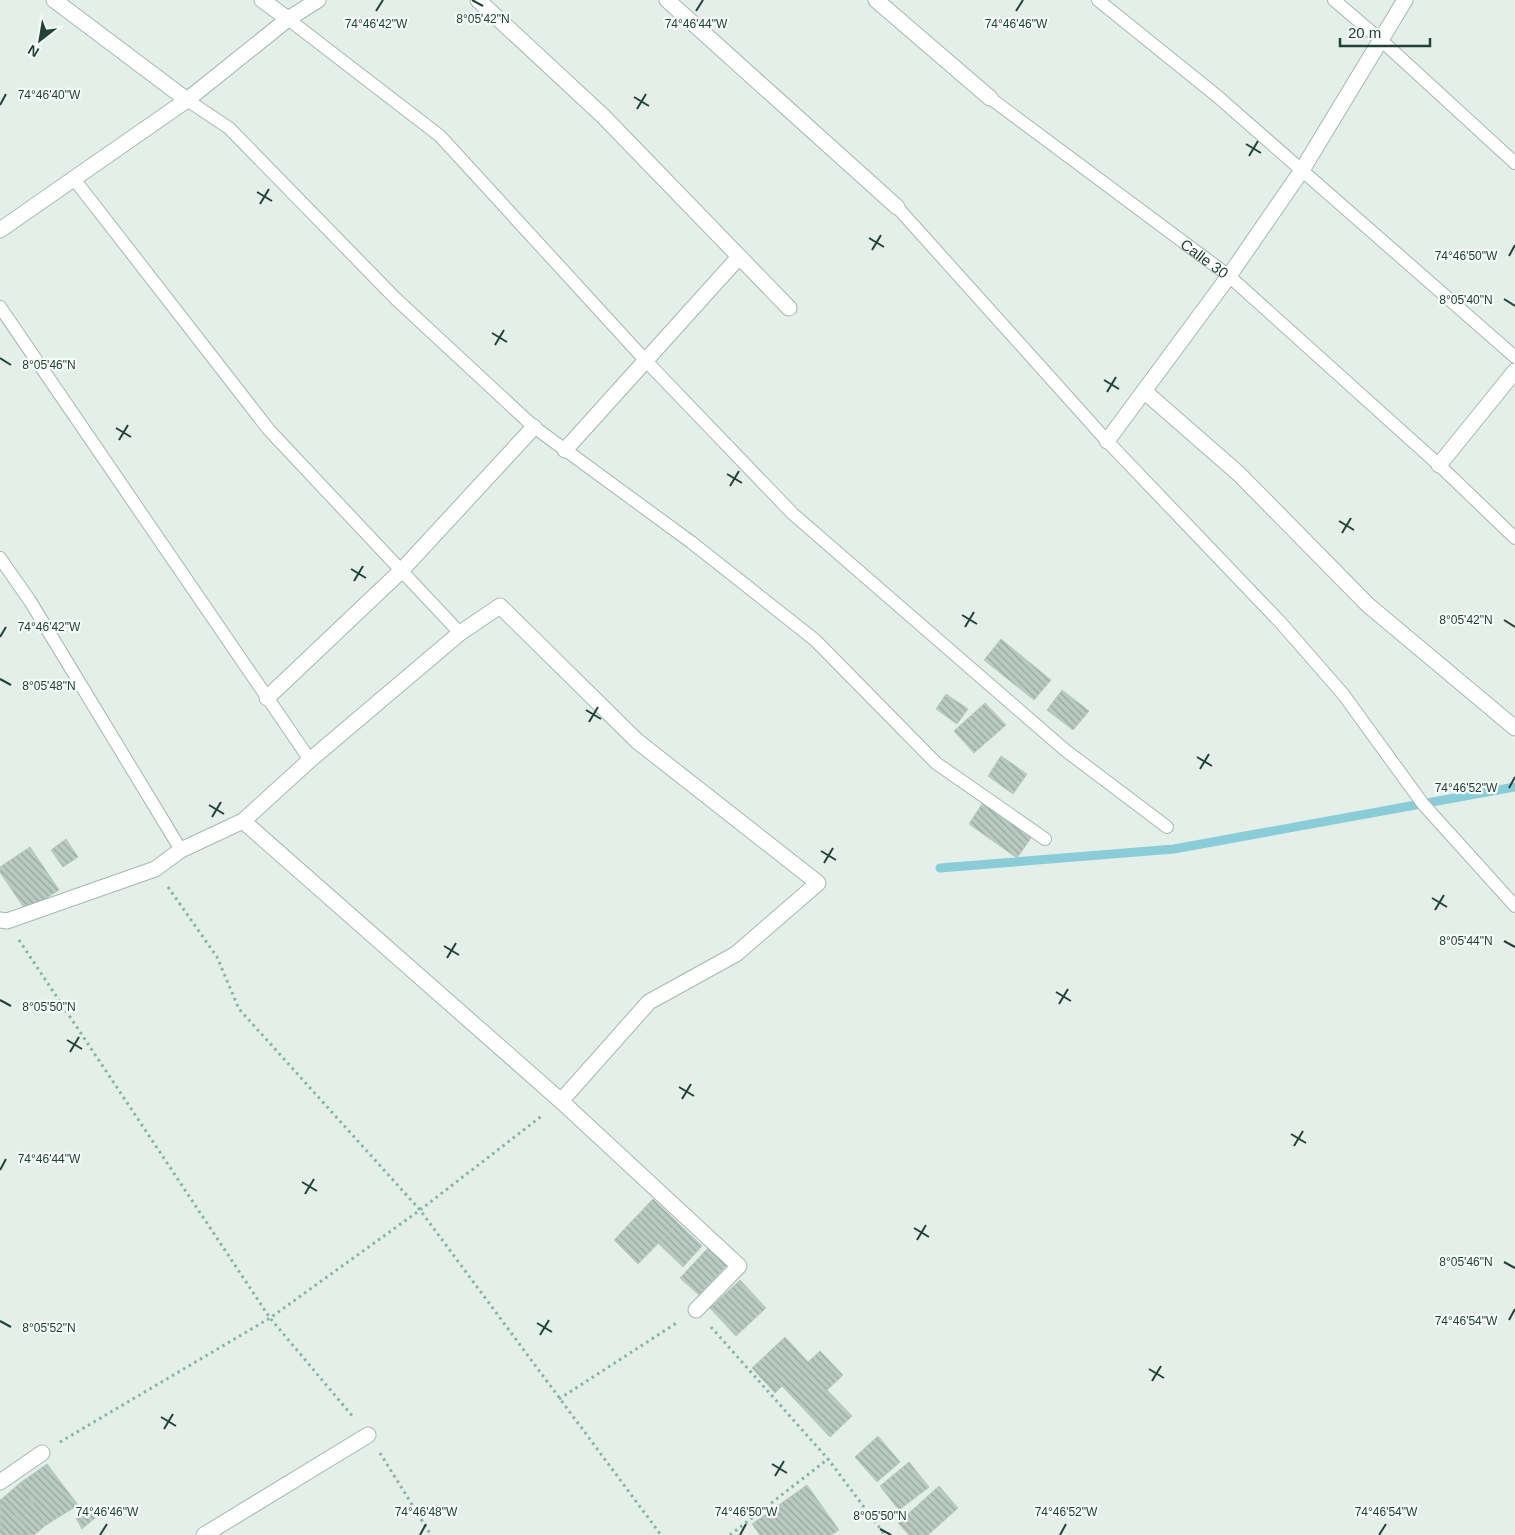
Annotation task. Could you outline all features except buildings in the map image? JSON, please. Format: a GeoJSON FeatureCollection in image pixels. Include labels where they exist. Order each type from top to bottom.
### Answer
{"type":"FeatureCollection","features":[{"type":"Feature","properties":{"kind":"street"},"geometry":{"type":"LineString","coordinates":[[54,0],[187,100]]}},
{"type":"Feature","properties":{"kind":"street"},"geometry":{"type":"LineString","coordinates":[[262,0],[288,19]]}},
{"type":"Feature","properties":{"kind":"street"},"geometry":{"type":"LineString","coordinates":[[0,230],[187,100],[288,19],[318,0]]}},
{"type":"Feature","properties":{"kind":"street"},"geometry":{"type":"LineString","coordinates":[[478,0],[603,116],[788,308]]}},
{"type":"Feature","properties":{"kind":"street"},"geometry":{"type":"LineString","coordinates":[[666,0],[897,207]]}},
{"type":"Feature","properties":{"kind":"street","name":"Calle 30"},"geometry":{"type":"LineString","coordinates":[[876,0],[990,98]]}},
{"type":"Feature","properties":{"kind":"street"},"geometry":{"type":"LineString","coordinates":[[1107,441],[1230,276],[1302,170],[1405,0]]}},
{"type":"Feature","properties":{"kind":"street"},"geometry":{"type":"LineString","coordinates":[[565,450],[739,258]]}},
{"type":"Feature","properties":{"kind":"street"},"geometry":{"type":"LineString","coordinates":[[1439,465],[1515,371]]}},
{"type":"Feature","properties":{"kind":"street"},"geometry":{"type":"LineString","coordinates":[[1144,391],[1239,474],[1368,605],[1515,728]]}},
{"type":"Feature","properties":{"kind":"street"},"geometry":{"type":"LineString","coordinates":[[267,698],[401,571],[534,427]]}},
{"type":"Feature","properties":{"kind":"street"},"geometry":{"type":"LineString","coordinates":[[2,917],[155,869],[181,850],[243,821],[310,760],[460,633],[500,606],[637,742],[818,883],[736,954],[649,1002],[561,1101]]}},
{"type":"Feature","properties":{"kind":"street"},"geometry":{"type":"LineString","coordinates":[[243,821],[561,1101],[739,1266],[696,1310]]}},
{"type":"Feature","properties":{"kind":"street"},"geometry":{"type":"LineString","coordinates":[[204,1535],[368,1435]]}},
{"type":"Feature","properties":{"kind":"street"},"geometry":{"type":"LineString","coordinates":[[0,1482],[42,1453]]}},
{"type":"Feature","properties":{"kind":"lane"},"geometry":{"type":"LineString","coordinates":[[1098,0],[1217,96],[1515,357]]}},
{"type":"Feature","properties":{"kind":"lane"},"geometry":{"type":"LineString","coordinates":[[1334,0],[1382,40],[1515,163]]}},
{"type":"Feature","properties":{"kind":"lane"},"geometry":{"type":"LineString","coordinates":[[288,19],[440,136],[646,361],[792,514],[1065,750],[1167,827]]}},
{"type":"Feature","properties":{"kind":"lane","name":"Calle 30"},"geometry":{"type":"LineString","coordinates":[[990,98],[1230,276],[1439,465],[1515,538]]}},
{"type":"Feature","properties":{"kind":"lane"},"geometry":{"type":"LineString","coordinates":[[187,100],[229,128],[396,299],[534,427],[691,542],[815,640],[936,763],[1045,839]]}},
{"type":"Feature","properties":{"kind":"lane"},"geometry":{"type":"LineString","coordinates":[[74,179],[269,430],[460,633]]}},
{"type":"Feature","properties":{"kind":"lane"},"geometry":{"type":"LineString","coordinates":[[897,207],[1107,441],[1281,623],[1343,694],[1423,804],[1515,906]]}},
{"type":"Feature","properties":{"kind":"lane"},"geometry":{"type":"LineString","coordinates":[[0,307],[310,760]]}},
{"type":"Feature","properties":{"kind":"lane"},"geometry":{"type":"LineString","coordinates":[[0,558],[30,601],[181,850]]}},
{"type":"Feature","properties":{"kind":"path"},"geometry":{"type":"LineString","coordinates":[[155,869],[217,957],[239,1009],[420,1210],[661,1535]]}},
{"type":"Feature","properties":{"kind":"path"},"geometry":{"type":"LineString","coordinates":[[2,917],[270,1318],[368,1435],[431,1535]]}},
{"type":"Feature","properties":{"kind":"path"},"geometry":{"type":"LineString","coordinates":[[42,1453],[270,1318],[420,1210],[561,1101]]}},
{"type":"Feature","properties":{"kind":"path"},"geometry":{"type":"LineString","coordinates":[[559,1399],[696,1310],[828,1459],[885,1535]]}},
{"type":"Feature","properties":{"kind":"path"},"geometry":{"type":"LineString","coordinates":[[730,1535],[828,1459]]}},
{"type":"Feature","properties":{"kind":"waterway"},"geometry":{"type":"LineString","coordinates":[[940,868],[1174,849],[1515,787]]}}]}
